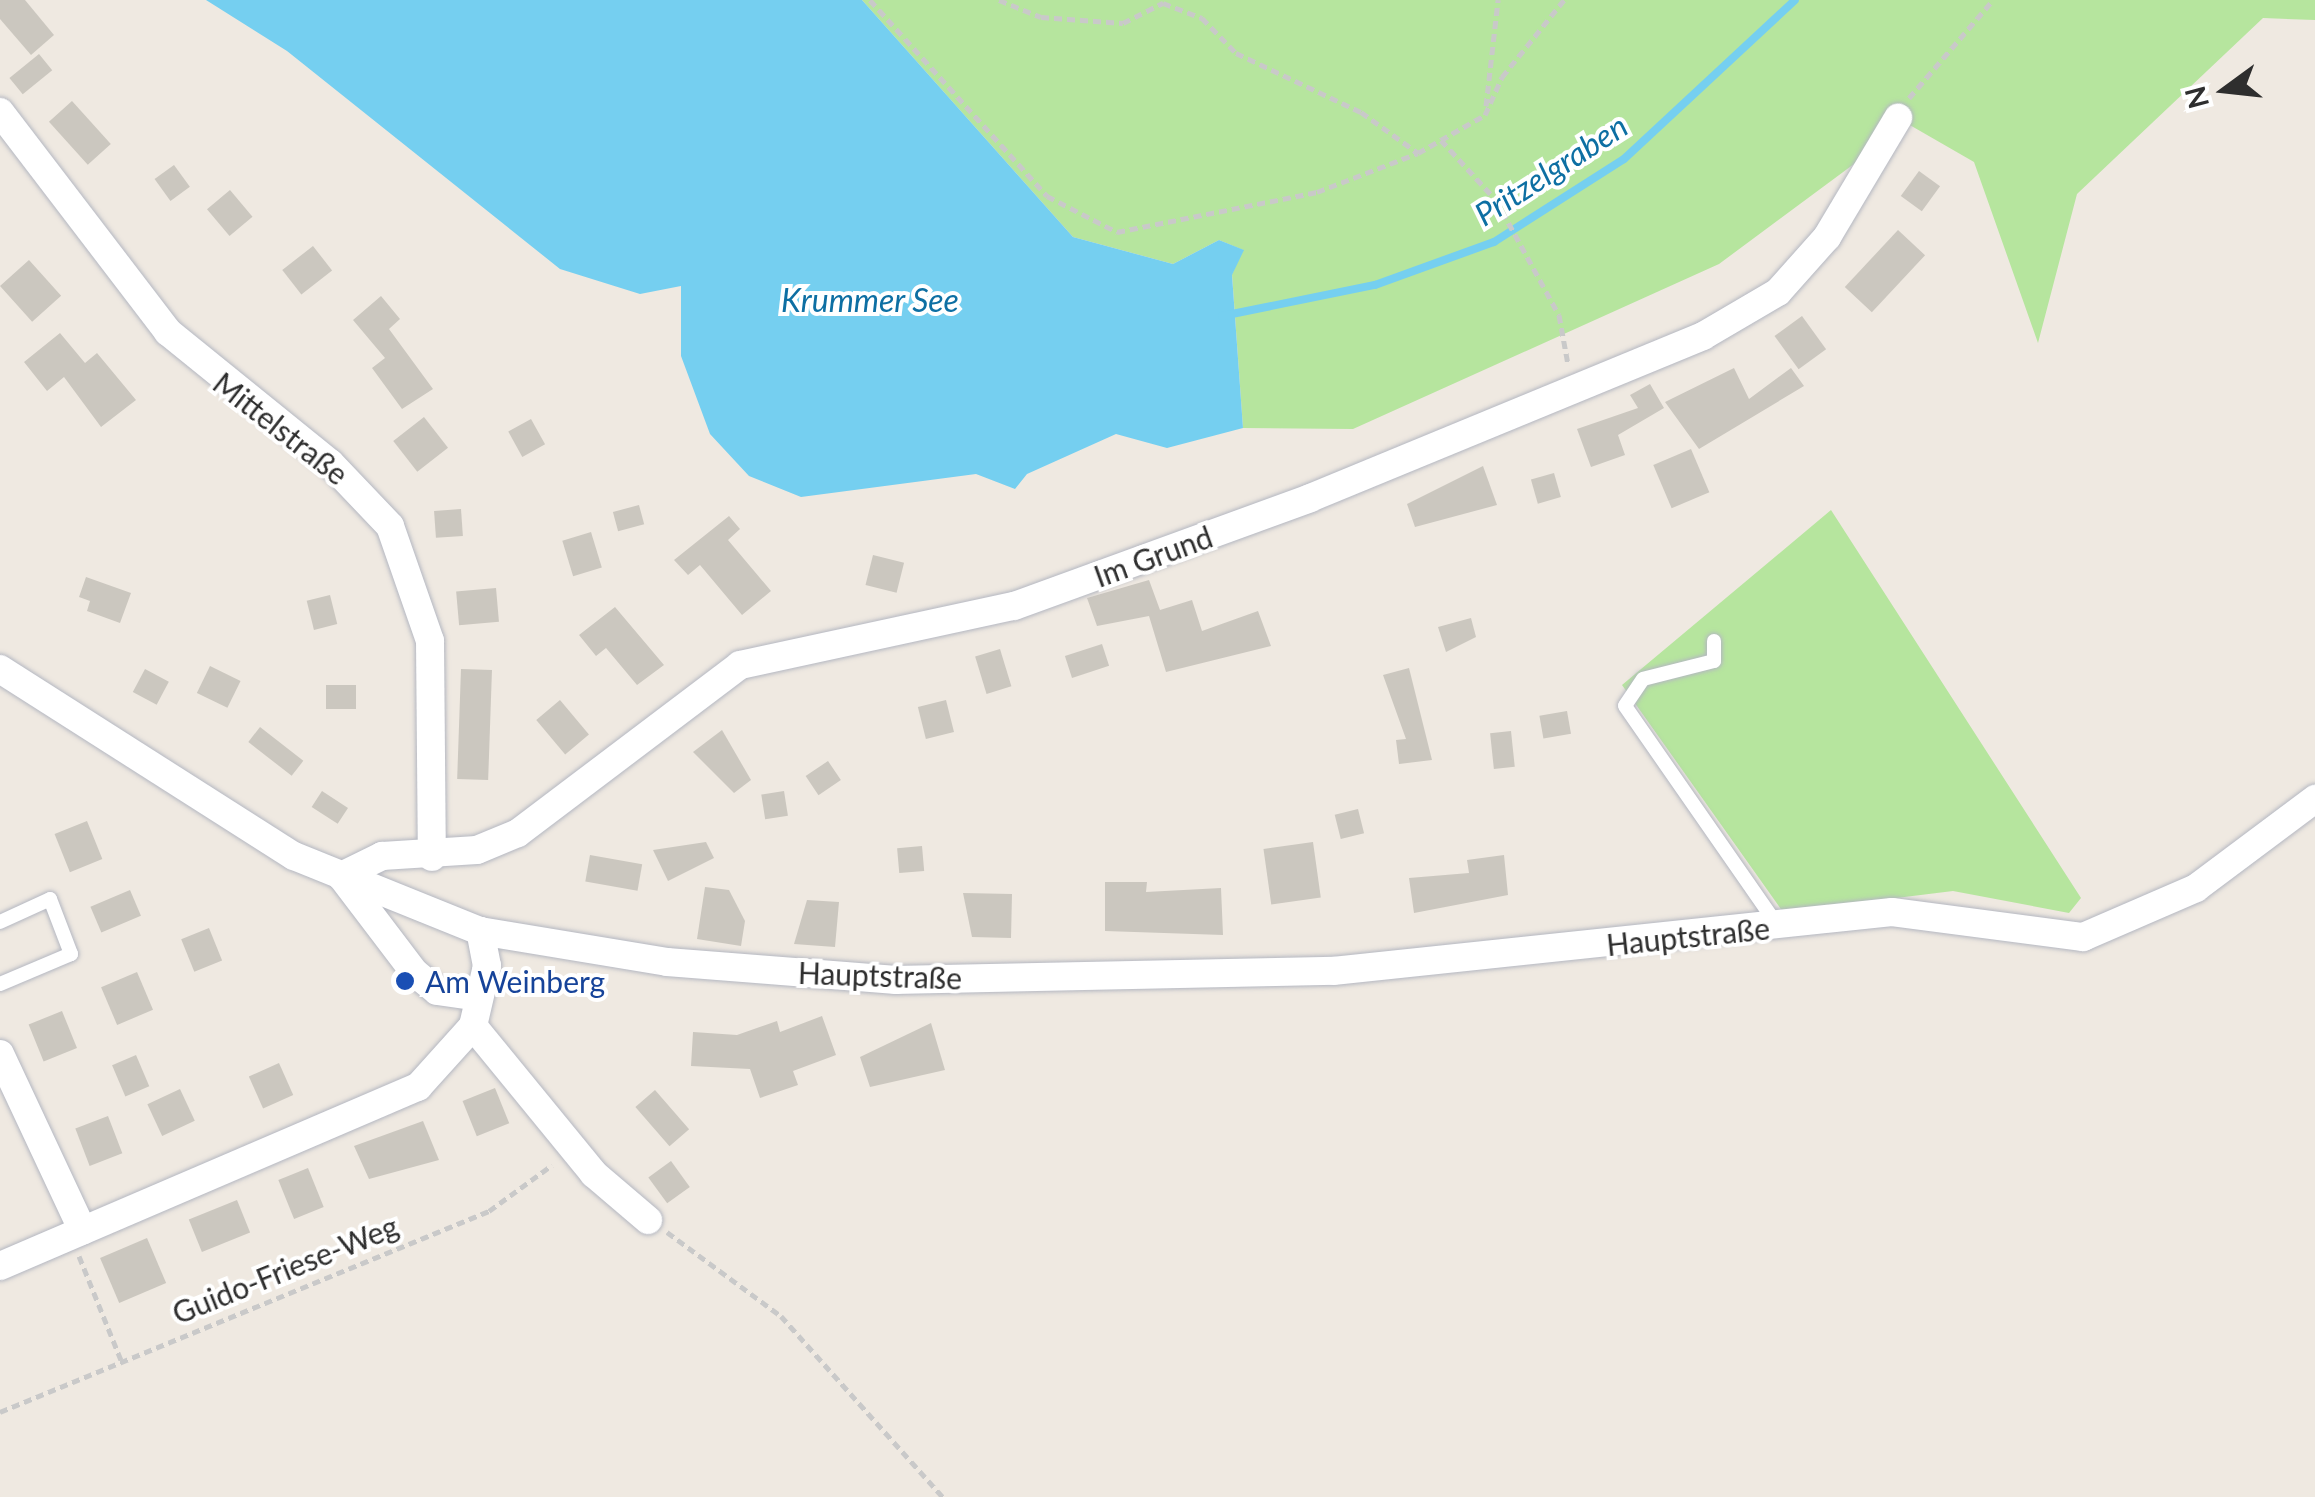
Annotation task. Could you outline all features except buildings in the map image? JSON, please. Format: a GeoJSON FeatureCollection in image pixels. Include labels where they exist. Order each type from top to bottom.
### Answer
{"type":"FeatureCollection","features":[{"type":"Feature","properties":{"kind":"street","name":"Mittelstraße"},"geometry":{"type":"LineString","coordinates":[[0,112],[168,332],[330,463],[390,526],[430,641],[432,857]]}},
{"type":"Feature","properties":{"kind":"street","name":"Im Grund"},"geometry":{"type":"LineString","coordinates":[[342,876],[382,856],[432,857],[518,832],[740,665],[1014,606],[1310,498],[1703,336],[1778,292],[1828,238],[1898,118]]}},
{"type":"Feature","properties":{"kind":"street","name":"Hauptstraße"},"geometry":{"type":"LineString","coordinates":[[0,668],[212,810],[342,876],[480,931],[667,962],[896,980],[1332,971],[1830,922],[1892,912],[2083,936],[2196,888],[2315,799]]}},
{"type":"Feature","properties":{"kind":"street"},"geometry":{"type":"LineString","coordinates":[[342,876],[415,973],[436,991],[474,996]]}},
{"type":"Feature","properties":{"kind":"street"},"geometry":{"type":"LineString","coordinates":[[0,1266],[418,1086],[473,1026],[474,996],[487,966],[480,931]]}},
{"type":"Feature","properties":{"kind":"street"},"geometry":{"type":"LineString","coordinates":[[473,1026],[572,1143],[648,1220]]}},
{"type":"Feature","properties":{"kind":"street"},"geometry":{"type":"LineString","coordinates":[[0,1054],[77,1234]]}},
{"type":"Feature","properties":{"kind":"lane"},"geometry":{"type":"LineString","coordinates":[[1714,641],[1714,661],[1643,679],[1626,706],[1778,926]]}},
{"type":"Feature","properties":{"kind":"lane"},"geometry":{"type":"LineString","coordinates":[[0,922],[50,899],[71,954],[0,984]]}},
{"type":"Feature","properties":{"kind":"path"},"geometry":{"type":"LineString","coordinates":[[870,0],[1047,196],[1117,232],[1317,192],[1418,154],[1485,115],[1502,77],[1564,0]]}},
{"type":"Feature","properties":{"kind":"path"},"geometry":{"type":"LineString","coordinates":[[998,0],[1041,17],[1123,23],[1164,4],[1202,18],[1236,53],[1360,112],[1418,154]]}},
{"type":"Feature","properties":{"kind":"path"},"geometry":{"type":"LineString","coordinates":[[1485,115],[1498,0]]}},
{"type":"Feature","properties":{"kind":"path"},"geometry":{"type":"LineString","coordinates":[[1898,118],[1918,80],[1993,0]]}},
{"type":"Feature","properties":{"kind":"path"},"geometry":{"type":"LineString","coordinates":[[1441,140],[1496,200],[1563,336]]}},
{"type":"Feature","properties":{"kind":"path","name":"Guido-Friese-Weg"},"geometry":{"type":"LineString","coordinates":[[0,1412],[489,1211],[572,1143]]}},
{"type":"Feature","properties":{"kind":"path"},"geometry":{"type":"LineString","coordinates":[[648,1220],[781,1316],[943,1497]]}},
{"type":"Feature","properties":{"kind":"path"},"geometry":{"type":"LineString","coordinates":[[77,1234],[121,1360]]}},
{"type":"Feature","properties":{"kind":"green space"},"geometry":{"type":"Polygon","coordinates":[[[862,0],[2315,0],[2315,20],[2263,18],[2077,194],[2038,343],[1974,162],[1908,124],[1719,264],[1353,429],[1243,428],[1232,274],[1243,250],[1219,240],[1173,264],[1073,237],[862,0]]]}},
{"type":"Feature","properties":{"kind":"green space"},"geometry":{"type":"Polygon","coordinates":[[[1831,510],[2081,898],[2069,913],[1953,891],[1783,912],[1622,685],[1831,510]]]}},
{"type":"Feature","properties":{"kind":"water","name":"Krummer See"},"geometry":{"type":"Polygon","coordinates":[[[206,0],[862,0],[1073,237],[1173,264],[1219,240],[1244,250],[1232,275],[1243,428],[1167,448],[1116,434],[1027,474],[1015,489],[976,474],[801,497],[749,476],[710,434],[681,356],[681,286],[640,294],[560,269],[287,51],[206,0]]]}},
{"type":"Feature","properties":{"kind":"waterway","name":"Pritzelgraben"},"geometry":{"type":"LineString","coordinates":[[1222,316],[1375,285],[1494,242],[1624,159],[1795,0]]}},
{"type":"Feature","properties":{"kind":"place","name":"Am Weinberg"},"geometry":{"type":"Point","coordinates":[405,981]}}]}
